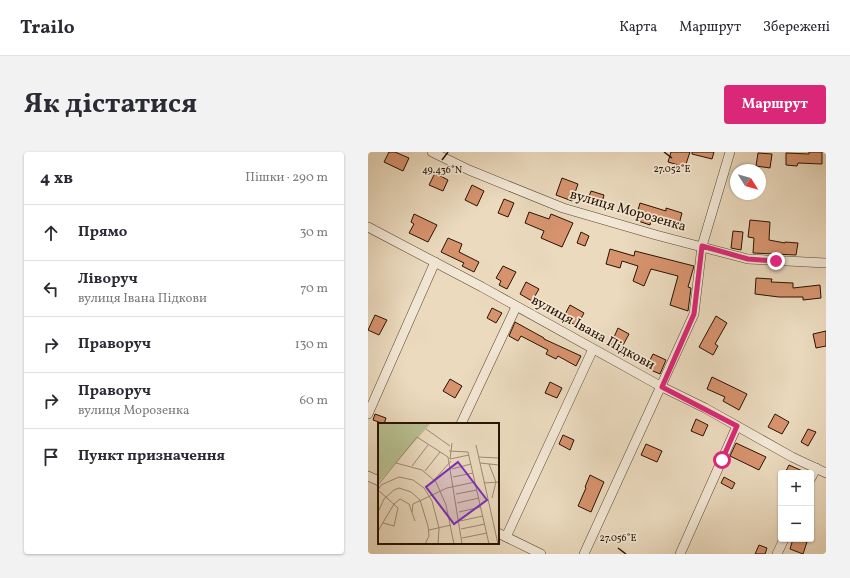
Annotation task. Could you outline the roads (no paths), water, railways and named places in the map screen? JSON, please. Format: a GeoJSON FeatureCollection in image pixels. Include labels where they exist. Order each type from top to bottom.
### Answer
{"type":"FeatureCollection","features":[{"type":"Feature","properties":{"kind":"street","name":"вулиця Морозенка"},"geometry":{"type":"LineString","coordinates":[[432,152],[469,170],[563,208],[748,259],[826,263]]}},
{"type":"Feature","properties":{"kind":"street"},"geometry":{"type":"LineString","coordinates":[[584,554],[662,387],[694,314],[702,246],[730,152]]}},
{"type":"Feature","properties":{"kind":"street","name":"вулиця Івана Підкови"},"geometry":{"type":"LineString","coordinates":[[368,227],[435,262],[662,387],[826,473]]}},
{"type":"Feature","properties":{"kind":"street"},"geometry":{"type":"LineString","coordinates":[[368,414],[435,262]]}},
{"type":"Feature","properties":{"kind":"street"},"geometry":{"type":"LineString","coordinates":[[461,423],[516,307]]}},
{"type":"Feature","properties":{"kind":"street"},"geometry":{"type":"LineString","coordinates":[[541,554],[502,535],[593,349]]}},
{"type":"Feature","properties":{"kind":"street"},"geometry":{"type":"LineString","coordinates":[[680,554],[737,426]]}},
{"type":"Feature","properties":{"kind":"street"},"geometry":{"type":"LineString","coordinates":[[814,472],[816,468]]}},
{"type":"Feature","properties":{"kind":"street"},"geometry":{"type":"LineString","coordinates":[[368,476],[378,481]]}},
{"type":"Feature","properties":{"kind":"street"},"geometry":{"type":"LineString","coordinates":[[777,554],[783,542]]}}]}
